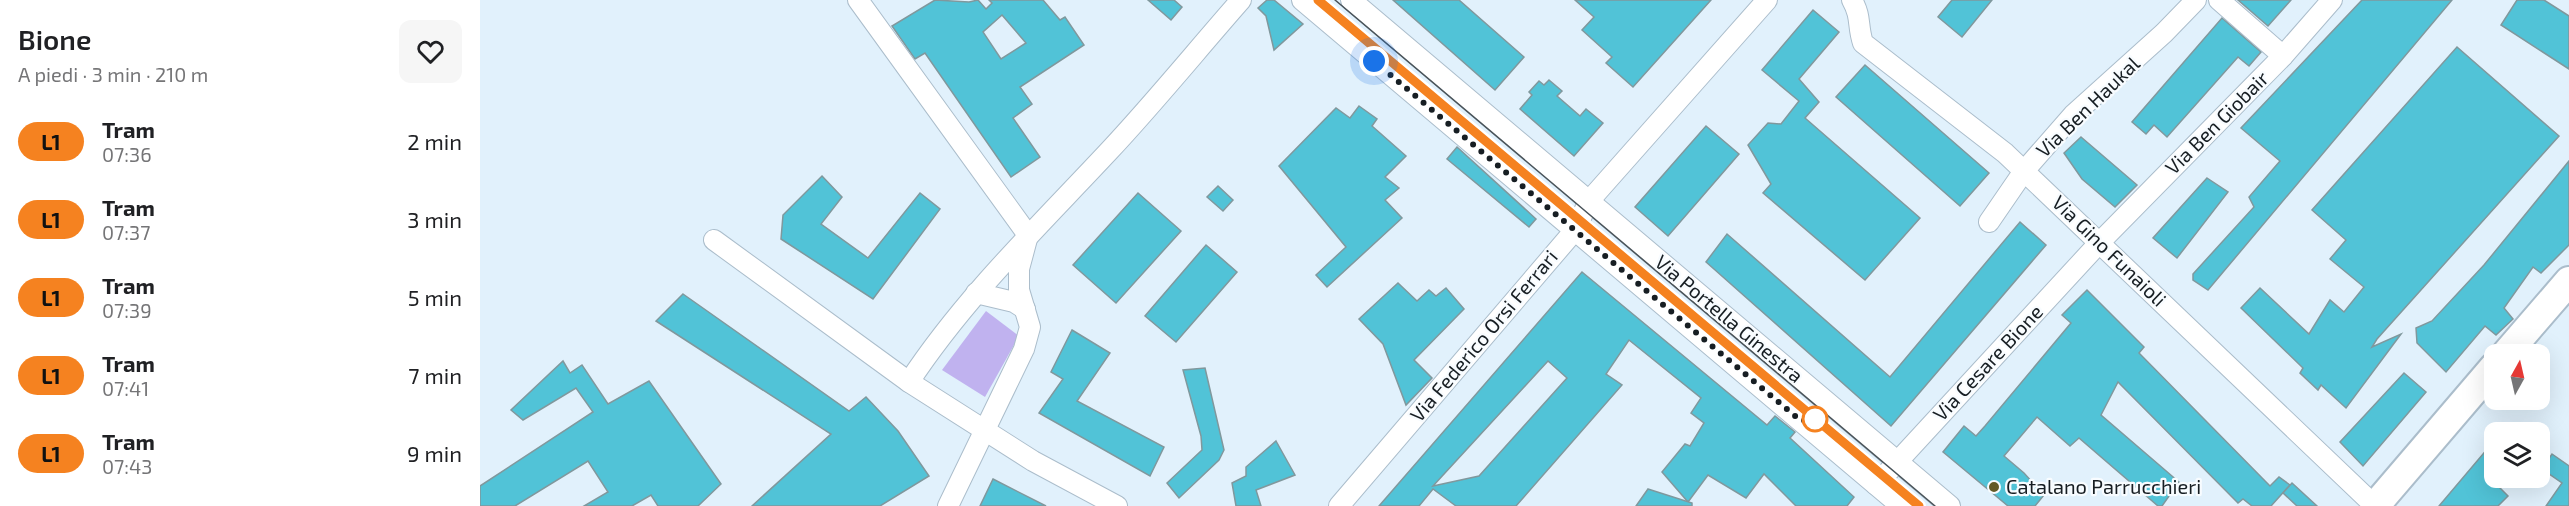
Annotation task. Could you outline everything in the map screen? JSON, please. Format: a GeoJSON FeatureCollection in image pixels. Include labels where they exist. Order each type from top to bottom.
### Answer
{"type":"FeatureCollection","features":[{"type":"Feature","properties":{"kind":"street"},"geometry":{"type":"LineString","coordinates":[[858,0],[1028,236]]}},
{"type":"Feature","properties":{"kind":"street"},"geometry":{"type":"LineString","coordinates":[[909,382],[926,356],[976,293],[1110,150],[1241,0]]}},
{"type":"Feature","properties":{"kind":"street","name":"Via Portella Ginestra"},"geometry":{"type":"LineString","coordinates":[[1302,0],[1899,505]]}},
{"type":"Feature","properties":{"kind":"street","name":"Via Portella Ginestra"},"geometry":{"type":"LineString","coordinates":[[1352,0],[1950,506]]}},
{"type":"Feature","properties":{"kind":"street","name":"Via Federico Orsi Ferrari"},"geometry":{"type":"LineString","coordinates":[[1339,506],[1575,230],[1589,201],[1767,0]]}},
{"type":"Feature","properties":{"kind":"street","name":"Via Gino Funaioli"},"geometry":{"type":"LineString","coordinates":[[1852,0],[1860,14],[1859,32],[1863,43],[2005,153],[2375,506]]}},
{"type":"Feature","properties":{"kind":"street","name":"Via Ben Haukal"},"geometry":{"type":"LineString","coordinates":[[1989,222],[2024,171],[2073,115],[2164,33],[2196,0]]}},
{"type":"Feature","properties":{"kind":"street"},"geometry":{"type":"LineString","coordinates":[[2218,0],[2283,56]]}},
{"type":"Feature","properties":{"kind":"street","name":"Via Ben Giobair"},"geometry":{"type":"LineString","coordinates":[[2100,242],[2283,56],[2332,0]]}},
{"type":"Feature","properties":{"kind":"street"},"geometry":{"type":"LineString","coordinates":[[948,506],[1024,349],[1030,327],[1019,290],[1019,269],[1028,236]]}},
{"type":"Feature","properties":{"kind":"street"},"geometry":{"type":"LineString","coordinates":[[714,240],[909,382],[1033,461],[1117,506]]}},
{"type":"Feature","properties":{"kind":"street","name":"Via Cesare Bione"},"geometry":{"type":"LineString","coordinates":[[1876,485],[2100,242]]}},
{"type":"Feature","properties":{"kind":"street"},"geometry":{"type":"LineString","coordinates":[[2515,344],[2569,281]]}},
{"type":"Feature","properties":{"kind":"street"},"geometry":{"type":"LineString","coordinates":[[976,293],[1005,299],[1025,309]]}},
{"type":"Feature","properties":{"kind":"street"},"geometry":{"type":"LineString","coordinates":[[2375,506],[2484,380]]}},
{"type":"Feature","properties":{"kind":"street"},"geometry":{"type":"LineString","coordinates":[[1899,505],[1920,480]]}},
{"type":"Feature","properties":{"kind":"shaded area"},"geometry":{"type":"Polygon","coordinates":[[[986,311],[1019,336],[985,397],[942,370],[986,311]]]}},
{"type":"Feature","properties":{"kind":"building"},"geometry":{"type":"Polygon","coordinates":[[[935,0],[969,2],[978,0],[986,9],[992,3],[989,0],[1043,0],[1060,20],[1065,17],[1084,45],[1020,87],[1032,104],[1013,118],[1040,157],[1011,177],[925,53],[915,59],[892,26],[935,0]],[[1002,15],[983,32],[1001,59],[1026,43],[1002,15]]]}},
{"type":"Feature","properties":{"kind":"building"},"geometry":{"type":"Polygon","coordinates":[[[1148,0],[1174,0],[1182,7],[1171,20],[1148,0]]]}},
{"type":"Feature","properties":{"kind":"building"},"geometry":{"type":"Polygon","coordinates":[[[1267,0],[1274,0],[1303,24],[1274,50],[1266,16],[1258,8],[1267,0]]]}},
{"type":"Feature","properties":{"kind":"building"},"geometry":{"type":"Polygon","coordinates":[[[1393,0],[1459,0],[1524,57],[1495,90],[1393,0]]]}},
{"type":"Feature","properties":{"kind":"building"},"geometry":{"type":"Polygon","coordinates":[[[1575,0],[1711,0],[1633,87],[1606,63],[1612,57],[1582,30],[1594,17],[1575,0]]]}},
{"type":"Feature","properties":{"kind":"building"},"geometry":{"type":"Polygon","coordinates":[[[1952,0],[1992,0],[1962,37],[1938,17],[1952,0]]]}},
{"type":"Feature","properties":{"kind":"building"},"geometry":{"type":"Polygon","coordinates":[[[2238,0],[2291,0],[2268,26],[2238,0]]]}},
{"type":"Feature","properties":{"kind":"building"},"geometry":{"type":"Polygon","coordinates":[[[2362,0],[2452,0],[2208,290],[2193,280],[2193,274],[2254,207],[2249,197],[2280,161],[2241,128],[2362,0]]]}},
{"type":"Feature","properties":{"kind":"building"},"geometry":{"type":"Polygon","coordinates":[[[2517,0],[2544,0],[2569,16],[2569,69],[2501,25],[2517,0]]]}},
{"type":"Feature","properties":{"kind":"building"},"geometry":{"type":"Polygon","coordinates":[[[1813,10],[1839,32],[1799,79],[1819,102],[1805,118],[1920,218],[1865,280],[1763,193],[1771,184],[1748,145],[1768,123],[1781,124],[1799,101],[1762,70],[1813,10]]]}},
{"type":"Feature","properties":{"kind":"building"},"geometry":{"type":"Polygon","coordinates":[[[2222,18],[2261,52],[2249,66],[2238,57],[2167,137],[2154,125],[2146,134],[2132,122],[2222,18]]]}},
{"type":"Feature","properties":{"kind":"building"},"geometry":{"type":"Polygon","coordinates":[[[2457,47],[2559,136],[2377,339],[2372,347],[2401,334],[2346,408],[2321,385],[2318,390],[2300,373],[2303,368],[2241,308],[2260,288],[2309,334],[2330,300],[2344,312],[2364,287],[2330,259],[2346,240],[2312,210],[2457,47]]]}},
{"type":"Feature","properties":{"kind":"building"},"geometry":{"type":"Polygon","coordinates":[[[1865,65],[1989,173],[1960,206],[1836,97],[1865,65]]]}},
{"type":"Feature","properties":{"kind":"building"},"geometry":{"type":"Polygon","coordinates":[[[1549,80],[1562,91],[1557,96],[1580,116],[1586,109],[1603,123],[1574,156],[1520,109],[1532,95],[1529,92],[1539,81],[1544,85],[1549,80]]]}},
{"type":"Feature","properties":{"kind":"building"},"geometry":{"type":"Polygon","coordinates":[[[1359,106],[1377,119],[1372,126],[1406,156],[1385,177],[1399,188],[1385,200],[1402,218],[1327,287],[1316,275],[1346,247],[1279,166],[1336,108],[1350,118],[1359,106]]]}},
{"type":"Feature","properties":{"kind":"building"},"geometry":{"type":"Polygon","coordinates":[[[1706,126],[1739,154],[1668,236],[1635,207],[1706,126]]]}},
{"type":"Feature","properties":{"kind":"building"},"geometry":{"type":"Polygon","coordinates":[[[2081,137],[2137,185],[2115,207],[2082,179],[2064,153],[2081,137]]]}},
{"type":"Feature","properties":{"kind":"building"},"geometry":{"type":"Polygon","coordinates":[[[1457,147],[1536,219],[1529,227],[1447,159],[1457,147]]]}},
{"type":"Feature","properties":{"kind":"building"},"geometry":{"type":"Polygon","coordinates":[[[2569,161],[2569,245],[2541,273],[2533,267],[2504,308],[2513,319],[2496,335],[2485,326],[2446,372],[2417,343],[2416,328],[2432,321],[2484,265],[2569,161]]]}},
{"type":"Feature","properties":{"kind":"building"},"geometry":{"type":"Polygon","coordinates":[[[822,176],[842,197],[821,224],[868,258],[920,193],[940,209],[873,299],[781,239],[783,215],[822,176]]]}},
{"type":"Feature","properties":{"kind":"building"},"geometry":{"type":"Polygon","coordinates":[[[2207,178],[2228,192],[2177,258],[2153,238],[2207,178]]]}},
{"type":"Feature","properties":{"kind":"building"},"geometry":{"type":"Polygon","coordinates":[[[1218,186],[1233,200],[1223,211],[1207,197],[1218,186]]]}},
{"type":"Feature","properties":{"kind":"building"},"geometry":{"type":"Polygon","coordinates":[[[1138,193],[1181,231],[1116,303],[1073,265],[1138,193]]]}},
{"type":"Feature","properties":{"kind":"building"},"geometry":{"type":"Polygon","coordinates":[[[2020,222],[2046,245],[1891,426],[1706,262],[1727,234],[1890,377],[2020,222]]]}},
{"type":"Feature","properties":{"kind":"building"},"geometry":{"type":"Polygon","coordinates":[[[1206,245],[1237,272],[1176,342],[1145,316],[1206,245]]]}},
{"type":"Feature","properties":{"kind":"building"},"geometry":{"type":"Polygon","coordinates":[[[1582,272],[1767,425],[1775,416],[1795,432],[1790,438],[1854,497],[1847,506],[1796,506],[1764,474],[1746,498],[1708,475],[1688,502],[1662,472],[1685,444],[1690,446],[1704,423],[1691,413],[1701,398],[1629,340],[1606,374],[1622,385],[1516,506],[1456,506],[1433,489],[1419,506],[1379,506],[1582,272]],[[1548,361],[1433,486],[1479,476],[1567,378],[1548,361]]]}},
{"type":"Feature","properties":{"kind":"building"},"geometry":{"type":"Polygon","coordinates":[[[1398,283],[1417,301],[1429,290],[1436,296],[1446,288],[1464,309],[1414,360],[1432,378],[1406,405],[1383,344],[1359,319],[1398,283]]]}},
{"type":"Feature","properties":{"kind":"building"},"geometry":{"type":"Polygon","coordinates":[[[2087,290],[2144,347],[2139,353],[2270,486],[2279,477],[2290,485],[2271,506],[2252,506],[2243,499],[2238,503],[2118,382],[2101,415],[2179,482],[2162,506],[2158,506],[2079,438],[2070,446],[2037,417],[2004,456],[2044,495],[2035,506],[2008,506],[1943,452],[1964,426],[1976,436],[1985,426],[2071,323],[2062,315],[2087,290]]]}},
{"type":"Feature","properties":{"kind":"building"},"geometry":{"type":"Polygon","coordinates":[[[683,294],[849,411],[866,397],[898,431],[929,476],[880,506],[752,506],[831,434],[656,321],[683,294]]]}},
{"type":"Feature","properties":{"kind":"building"},"geometry":{"type":"Polygon","coordinates":[[[1072,330],[1110,353],[1077,401],[1164,447],[1150,476],[1039,413],[1063,379],[1051,372],[1072,330]]]}},
{"type":"Feature","properties":{"kind":"building"},"geometry":{"type":"Polygon","coordinates":[[[563,361],[570,373],[582,365],[608,404],[649,381],[721,484],[698,506],[658,506],[651,495],[632,506],[584,506],[608,492],[588,461],[515,506],[480,506],[480,486],[593,412],[576,388],[523,420],[511,410],[563,361]]]}},
{"type":"Feature","properties":{"kind":"building"},"geometry":{"type":"Polygon","coordinates":[[[1205,368],[1224,450],[1219,460],[1179,498],[1167,483],[1202,450],[1201,436],[1183,370],[1205,368]]]}},
{"type":"Feature","properties":{"kind":"building"},"geometry":{"type":"Polygon","coordinates":[[[2404,373],[2426,392],[2363,466],[2340,442],[2404,373]]]}},
{"type":"Feature","properties":{"kind":"building"},"geometry":{"type":"Polygon","coordinates":[[[1276,441],[1295,475],[1256,490],[1261,506],[1236,506],[1232,483],[1246,476],[1246,467],[1276,441]]]}},
{"type":"Feature","properties":{"kind":"building"},"geometry":{"type":"Polygon","coordinates":[[[2484,453],[2484,488],[2500,488],[2508,496],[2498,506],[2439,506],[2484,453]]]}},
{"type":"Feature","properties":{"kind":"building"},"geometry":{"type":"Polygon","coordinates":[[[2552,454],[2569,466],[2569,506],[2546,506],[2562,483],[2550,475],[2552,454]]]}},
{"type":"Feature","properties":{"kind":"building"},"geometry":{"type":"Polygon","coordinates":[[[993,479],[1046,506],[980,506],[993,479]]]}},
{"type":"Feature","properties":{"kind":"building"},"geometry":{"type":"Polygon","coordinates":[[[2292,483],[2317,506],[2297,506],[2283,493],[2292,483]]]}},
{"type":"Feature","properties":{"kind":"building"},"geometry":{"type":"Polygon","coordinates":[[[1648,489],[1692,503],[1692,506],[1636,506],[1648,489]]]}},
{"type":"Feature","properties":{"kind":"tram line","name":"L1"},"geometry":{"type":"LineString","coordinates":[[1318,0],[1919,506]]}},
{"type":"Feature","properties":{"kind":"tram line"},"geometry":{"type":"LineString","coordinates":[[1319,0],[1919,506]]}},
{"type":"Feature","properties":{"kind":"tram line"},"geometry":{"type":"LineString","coordinates":[[1335,0],[1935,506]]}},
{"type":"Feature","properties":{"kind":"place","name":"Catalano Parrucchieri"},"geometry":{"type":"Point","coordinates":[1994,487]}},
{"type":"Feature","properties":{"kind":"route"},"geometry":{"type":"LineString","coordinates":[[1374,61],[1801,421],[1815,419]]}}]}
